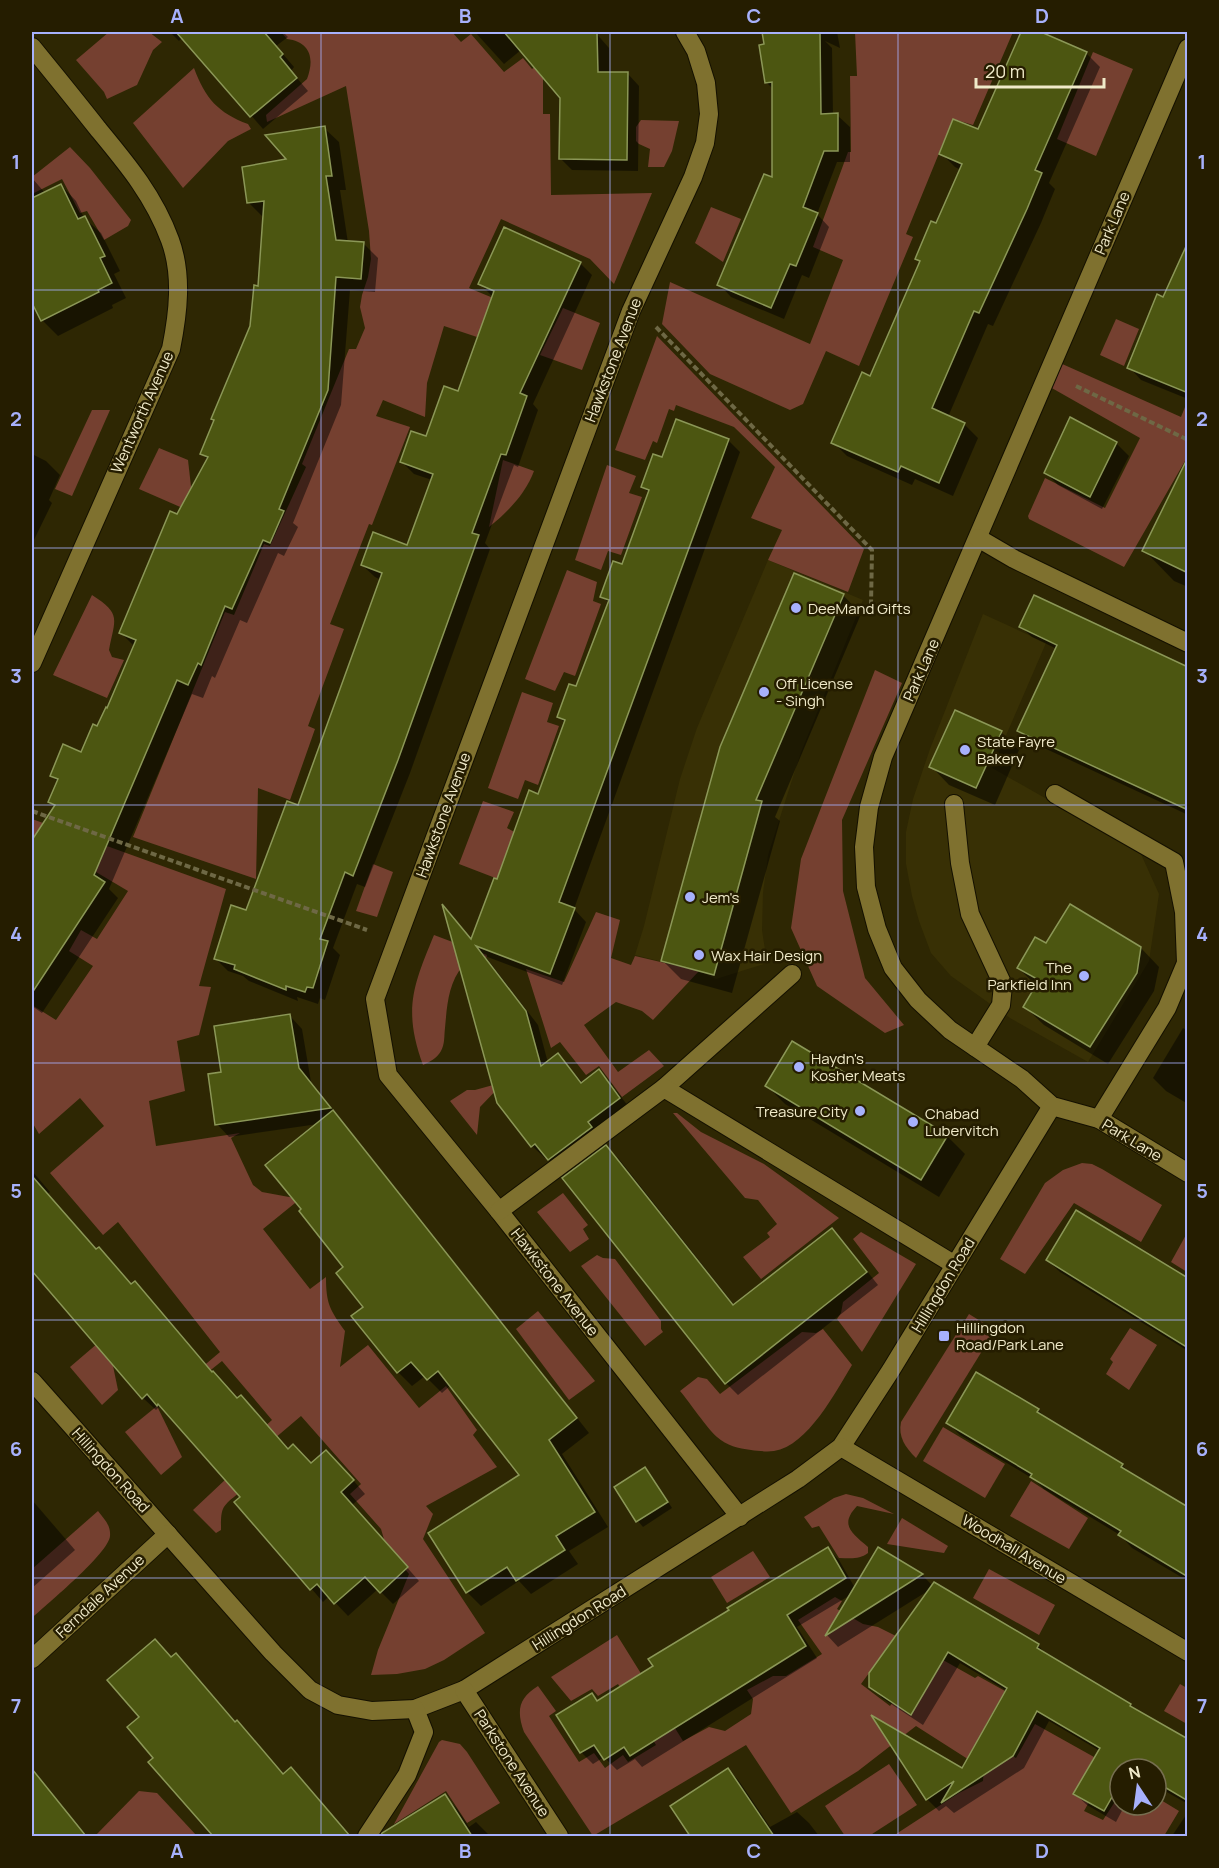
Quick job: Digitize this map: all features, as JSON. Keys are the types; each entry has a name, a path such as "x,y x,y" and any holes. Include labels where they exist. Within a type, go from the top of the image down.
{"street":[{"name":"Hawkstone Avenue","path":"685,32 696,51 706,83 709,114 705,144 693,177 631,311 375,999 388,1075 499,1211 740,1517"},
{"name":"Wentworth Avenue","path":"32,46 141,181 171,241 178,294 177,322 171,349 32,663"},
{"name":"Park Lane","path":"1188,48 883,757 869,807 864,847 866,887 877,929 893,968 918,1000 950,1030 1022,1079 1052,1106 1099,1119 1188,1173"},
{"path":"978,538 1014,559 1188,643"},
{"path":"1055,794 1174,862 1184,912 1187,963 1167,1008 1099,1119"},
{"path":"954,804 960,863 970,914 1003,985 1001,1005 975,1047"},
{"path":"499,1211 664,1088 792,974"},
{"path":"664,1088 955,1265"},
{"name":"Hillingdon Road","path":"32,1381 273,1653 310,1690 338,1705 372,1711 416,1709 464,1690 740,1517 798,1479 841,1447 891,1370 1052,1106"},
{"name":"Woodhall Avenue","path":"841,1447 1188,1652"},
{"name":"Ferndale Avenue","path":"32,1659 168,1534"},
{"name":"Parkstone Avenue","path":"464,1690 559,1836"},
{"path":"367,1836 407,1775 424,1731 416,1709"}],"path":[{"path":"631,311 659,329 872,550 871,605"},
{"path":"1048,373 1188,440"},
{"path":"32,811 396,941"}],"shaded area":[{"path":"109,32 149,32 162,42 153,50 137,85 107,99 104,92 76,60"},
{"path":"281,32 452,32 461,42 471,34 504,72 523,58 532,69 543,61 543,114 550,114 551,195 652,193 614,284 590,259 501,219 469,288 498,300 477,337 444,326 427,383 425,417 383,400 376,416 410,427 330,624 344,629 308,726 315,729 290,800 258,788 256,879 133,837 225,612 234,615 264,544 270,546 306,467 302,464 349,349 356,349 365,328 360,307 371,259 369,231 346,86 267,122 266,115 307,79 309,71 310,58 306,47 287,39"},
{"path":"855,32 1013,32 973,125 953,119 906,234 913,237 859,366 826,351 803,404 790,410 710,374 662,324 670,282 810,344 843,260 813,247 848,152 851,152 850,76 857,76"},
{"path":"1093,52 1133,69 1096,156 1057,139"},
{"path":"194,68 203,88 214,103 228,115 248,124 251,129 228,141 183,188 133,123"},
{"path":"641,120 679,121 672,151 664,167 648,167 650,149 636,141 636,127"},
{"path":"70,147 90,168 131,220 128,226 104,240 87,211 80,213 62,179 32,194 32,177"},
{"path":"711,207 741,219 723,262 695,243"},
{"path":"563,308 600,323 582,370 540,355"},
{"path":"1116,319 1139,329 1124,366 1100,355"},
{"path":"657,336 864,549 848,592 768,560 782,530 751,518 775,467 734,427 676,405 674,411 669,409 657,443 653,441 645,460 615,450"},
{"path":"1060,363 1181,417 1187,402 1187,462 1185,461 1124,567 1029,519 1028,516 1045,478 1105,508 1140,438 1050,387"},
{"path":"92,410 110,410 72,496 55,489"},
{"path":"159,448 188,460 194,513 139,489"},
{"path":"503,460 534,471 516,502 489,527"},
{"path":"607,465 636,476 629,493 642,497 621,555 608,551 601,570 575,560"},
{"path":"768,560 863,600 801,752 768,855 763,893 762,930 767,963 716,979 699,971 635,955 680,779 697,728"},
{"path":"567,570 597,582 593,601 601,604 575,676 564,672 555,691 525,679"},
{"path":"92,595 112,613 114,624 109,650 112,657 124,660 107,698 53,675"},
{"path":"983,614 1046,643 992,768 1140,852 1159,894 1149,961 1088,1062 1010,1018 951,976 931,953 912,896 906,864 906,832 913,799"},
{"path":"875,670 902,683 842,820 843,891 865,978 904,1025 885,1033 817,986 791,928 801,859"},
{"path":"522,692 553,703 547,722 559,726 538,785 525,780 518,799 488,788"},
{"path":"483,801 514,812 507,828 516,833 498,879 459,864"},
{"path":"32,819 226,889 199,986 211,987 199,1035 177,1041 185,1091 149,1101 156,1146 240,1133 231,1138 253,1185 262,1192 300,1199 263,1229 310,1289 326,1277 330,1306 345,1331 340,1367 368,1345 419,1408 446,1386 477,1430 473,1435 497,1467 426,1506 433,1514 423,1539 485,1633 444,1660 425,1669 397,1674 371,1675 378,1650 409,1574 386,1546 381,1529 350,1494 361,1484 301,1416 261,1450 251,1439 272,1420 222,1361 167,1405 161,1402 220,1352 118,1222 103,1235 50,1173 104,1126 80,1098 39,1134 32,1122 32,1005 56,1020 93,966 69,951 81,930 97,939 128,891 32,834"},
{"path":"373,864 393,872 377,917 356,911"},
{"path":"596,912 620,920 611,958 631,965 635,956 699,971 653,1020 642,1011 616,1002 584,1025 618,1072 649,1050 664,1066 622,1097 599,1066 586,1075 560,1042 551,1048 526,969 564,982"},
{"path":"434,935 487,955 483,969 463,966 458,973 449,996 444,1043 435,1058 423,1065 413,1029 413,998"},
{"path":"504,1082 480,1107 477,1135 450,1101 467,1090"},
{"path":"673,1113 677,1113 701,1132 764,1164 839,1218 761,1279 743,1257 770,1237 767,1233 777,1224 758,1200 745,1198"},
{"path":"1082,1163 1092,1164 1102,1169 1162,1205 1141,1242 1074,1203 1025,1274 1000,1259 1045,1183 1063,1170"},
{"path":"563,1193 588,1225 583,1229 589,1239 570,1252 537,1212"},
{"path":"861,1232 916,1264 862,1352 837,1319 843,1302 879,1273 853,1239"},
{"path":"1187,1233 1188,1272 1171,1262"},
{"path":"597,1255 615,1259 661,1321 663,1332 645,1346 581,1266"},
{"path":"538,1311 595,1381 569,1400 516,1329"},
{"path":"969,1314 995,1330 916,1458 903,1442 901,1422"},
{"path":"1130,1328 1157,1345 1129,1390 1106,1374 1113,1362 1110,1359"},
{"path":"823,1329 852,1365 820,1416 798,1439 786,1447 774,1451 762,1451 725,1443 708,1427 680,1391 698,1377 707,1379 720,1394 802,1332 816,1333"},
{"path":"98,1343 112,1361 118,1390 102,1405 70,1367"},
{"path":"157,1406 182,1457 161,1475 125,1432"},
{"path":"943,1427 1005,1464 985,1498 923,1461"},
{"path":"226,1479 239,1493 223,1508 221,1530 216,1533 193,1510"},
{"path":"1031,1481 1088,1518 1069,1549 1010,1516"},
{"path":"846,1494 863,1498 894,1514 857,1506 848,1524 853,1533 868,1547 868,1553 858,1558 839,1558 819,1526 812,1528 804,1517 834,1498"},
{"path":"98,1511 107,1522 109,1529 110,1536 107,1544 89,1566 32,1618 32,1569"},
{"path":"902,1518 948,1546 944,1553 887,1544"},
{"path":"753,1551 770,1577 727,1603 711,1577"},
{"path":"989,1569 1055,1605 1039,1635 973,1598"},
{"path":"835,1597 842,1601 837,1609 863,1624 878,1627 896,1636 861,1684 890,1706 908,1680 943,1660 1005,1691 985,1726 1002,1735 996,1747 1016,1758 1035,1724 1094,1757 1074,1794 1089,1802 1084,1811 1103,1820 1108,1812 1108,1817 1168,1817 1168,1804 1179,1811 1164,1836 1060,1836 1052,1834 1044,1836 893,1836 959,1793 983,1781 984,1767 916,1726 858,1771 791,1813 746,1745 593,1836 524,1732 520,1711 527,1695 538,1686 556,1711 549,1716 579,1762 594,1753 605,1768 623,1755 628,1762 656,1745 618,1684 598,1696 592,1689 571,1701 551,1677 617,1635 683,1741 709,1727 725,1731 751,1714 753,1699 747,1690 773,1676 786,1676 822,1654 798,1620"},
{"path":"1180,1684 1187,1688 1187,1724 1164,1711"},
{"path":"442,1740 460,1744 500,1803 467,1823 446,1791 394,1824 439,1742"},
{"path":"889,1764 917,1805 869,1836 845,1836 825,1806"},
{"path":"139,1791 157,1793 197,1836 95,1836"}],"building":[{"path":"176,32 264,32 283,54 280,57 297,78 250,117"},
{"path":"504,32 597,32 598,72 628,72 627,160 559,159 560,98"},
{"path":"762,32 820,32 821,114 838,113 838,151 824,151 803,207 818,213 796,266 790,264 771,308 717,285 764,174 772,177 772,82 765,83 759,45 764,44"},
{"path":"1021,32 1041,32 1087,52 1035,170 1042,173 1027,209 979,313 974,311 932,408 965,423 939,483 901,466 898,472 831,443 862,372 870,376 920,261 915,259 931,221 936,223 962,164 939,154 953,119 978,129"},
{"path":"325,126 332,176 326,176 336,240 364,242 361,279 336,277 328,390 279,509 284,511 270,543 263,540 232,609 225,606 201,665 198,663 188,685 177,680 94,875 105,882 32,993 32,840 55,805 48,802 58,779 50,776 63,744 81,752 93,724 97,726 107,708 136,640 119,633 170,511 177,514 208,457 200,454 214,420 211,419 250,326 254,285 258,286 264,201 247,203 242,167 286,159 265,135"},
{"path":"61,184 78,219 85,216 105,256 100,258 112,283 98,290 99,292 41,321 32,303 32,198"},
{"path":"504,227 581,262 520,393 527,396 506,455 501,454 472,533 479,535 398,760 353,876 345,872 320,939 328,941 313,988 307,987 305,992 286,986 286,990 234,969 235,965 214,959 231,905 246,910 287,801 298,805 382,573 361,565 373,532 407,545 433,474 400,462 411,431 426,436 444,386 458,391 494,291 478,284"},
{"path":"1188,242 1188,393 1127,368 1157,294 1163,297"},
{"path":"1070,417 1117,442 1090,497 1044,473"},
{"path":"676,419 729,439 559,902 575,908 550,974 476,946 526,1011 541,1066 558,1053 581,1083 599,1069 620,1098 588,1122 592,1127 548,1160 535,1144 531,1147 497,1103 442,904 471,939 494,878 497,879 529,790 538,794 565,720 557,717 569,684 576,686 609,600 600,597 613,561 622,564 649,490 641,487 653,454 662,457"},
{"path":"1188,457 1188,573 1142,551"},
{"path":"794,573 844,594 756,800 762,801 714,975 661,961 720,747"},
{"path":"1034,595 1188,667 1188,810 1017,731 1057,645 1019,627"},
{"path":"955,710 1002,731 976,788 929,767"},
{"name":"The Parkfield Inn","path":"1070,904 1141,947 1137,973 1090,1047 1023,1007 1039,980 1017,968 1035,937 1046,943"},
{"path":"290,1014 299,1068 331,1108 215,1125 208,1074 221,1072 214,1026"},
{"path":"792,1041 948,1135 921,1180 765,1086"},
{"path":"333,1110 577,1418 549,1440 595,1512 556,1536 565,1550 516,1581 507,1567 466,1593 428,1533 519,1475 438,1371 427,1380 411,1362 397,1373 351,1316 363,1307 336,1273 343,1267 299,1211 301,1209 265,1165"},
{"path":"606,1145 733,1305 832,1228 867,1272 725,1384 562,1178"},
{"path":"32,1176 96,1249 99,1247 131,1284 135,1281 212,1372 237,1398 241,1395 288,1449 293,1444 311,1463 326,1450 354,1480 341,1492 408,1567 380,1593 365,1577 334,1604 317,1584 310,1590 234,1502 240,1497 158,1404 157,1406 147,1394 142,1399 32,1271"},
{"path":"1076,1210 1188,1278 1188,1348 1046,1260"},
{"path":"976,1372 1039,1409 1037,1412 1123,1464 1121,1467 1188,1507 1188,1577 1118,1535 1121,1531 1030,1477 1032,1474 946,1423"},
{"path":"645,1467 668,1502 636,1522 614,1487"},
{"path":"828,1547 846,1578 787,1615 806,1646 630,1756 624,1747 604,1760 594,1745 580,1753 556,1715 592,1693 597,1701 653,1666 648,1659"},
{"path":"878,1547 923,1574 825,1636"},
{"path":"934,1582 1039,1644 1037,1648 1188,1739 1188,1801 1168,1789 1168,1757 1108,1757 1108,1804 1104,1811 1073,1794 1100,1748 1037,1711 1013,1756 941,1803 954,1781 926,1800 871,1715 962,1768 1007,1688 948,1652 911,1715 869,1687 869,1673"},
{"path":"155,1639 171,1657 176,1653 283,1774 291,1767 350,1836 213,1836 148,1762 153,1758 127,1727 139,1717 107,1680"},
{"path":"728,1768 774,1836 690,1836 670,1806"},
{"path":"32,1769 86,1836 32,1836"},
{"path":"445,1794 472,1836 380,1836 382,1833"}],"place":[{"name":"DeeMand Gifts","path":"796,608"},
{"name":"Off License - Singh","path":"764,692"},
{"name":"State Fayre Bakery","path":"965,750"},
{"name":"Jem's","path":"690,897"},
{"name":"Wax Hair Design","path":"699,955"},
{"name":"The Parkfield Inn","path":"1084,976"},
{"name":"Haydn's Kosher Meats","path":"799,1067"},
{"name":"Treasure City","path":"860,1111"},
{"name":"Chabad Lubervitch","path":"913,1122"},
{"name":"Hillingdon Road/Park Lane","path":"944,1336"}]}
